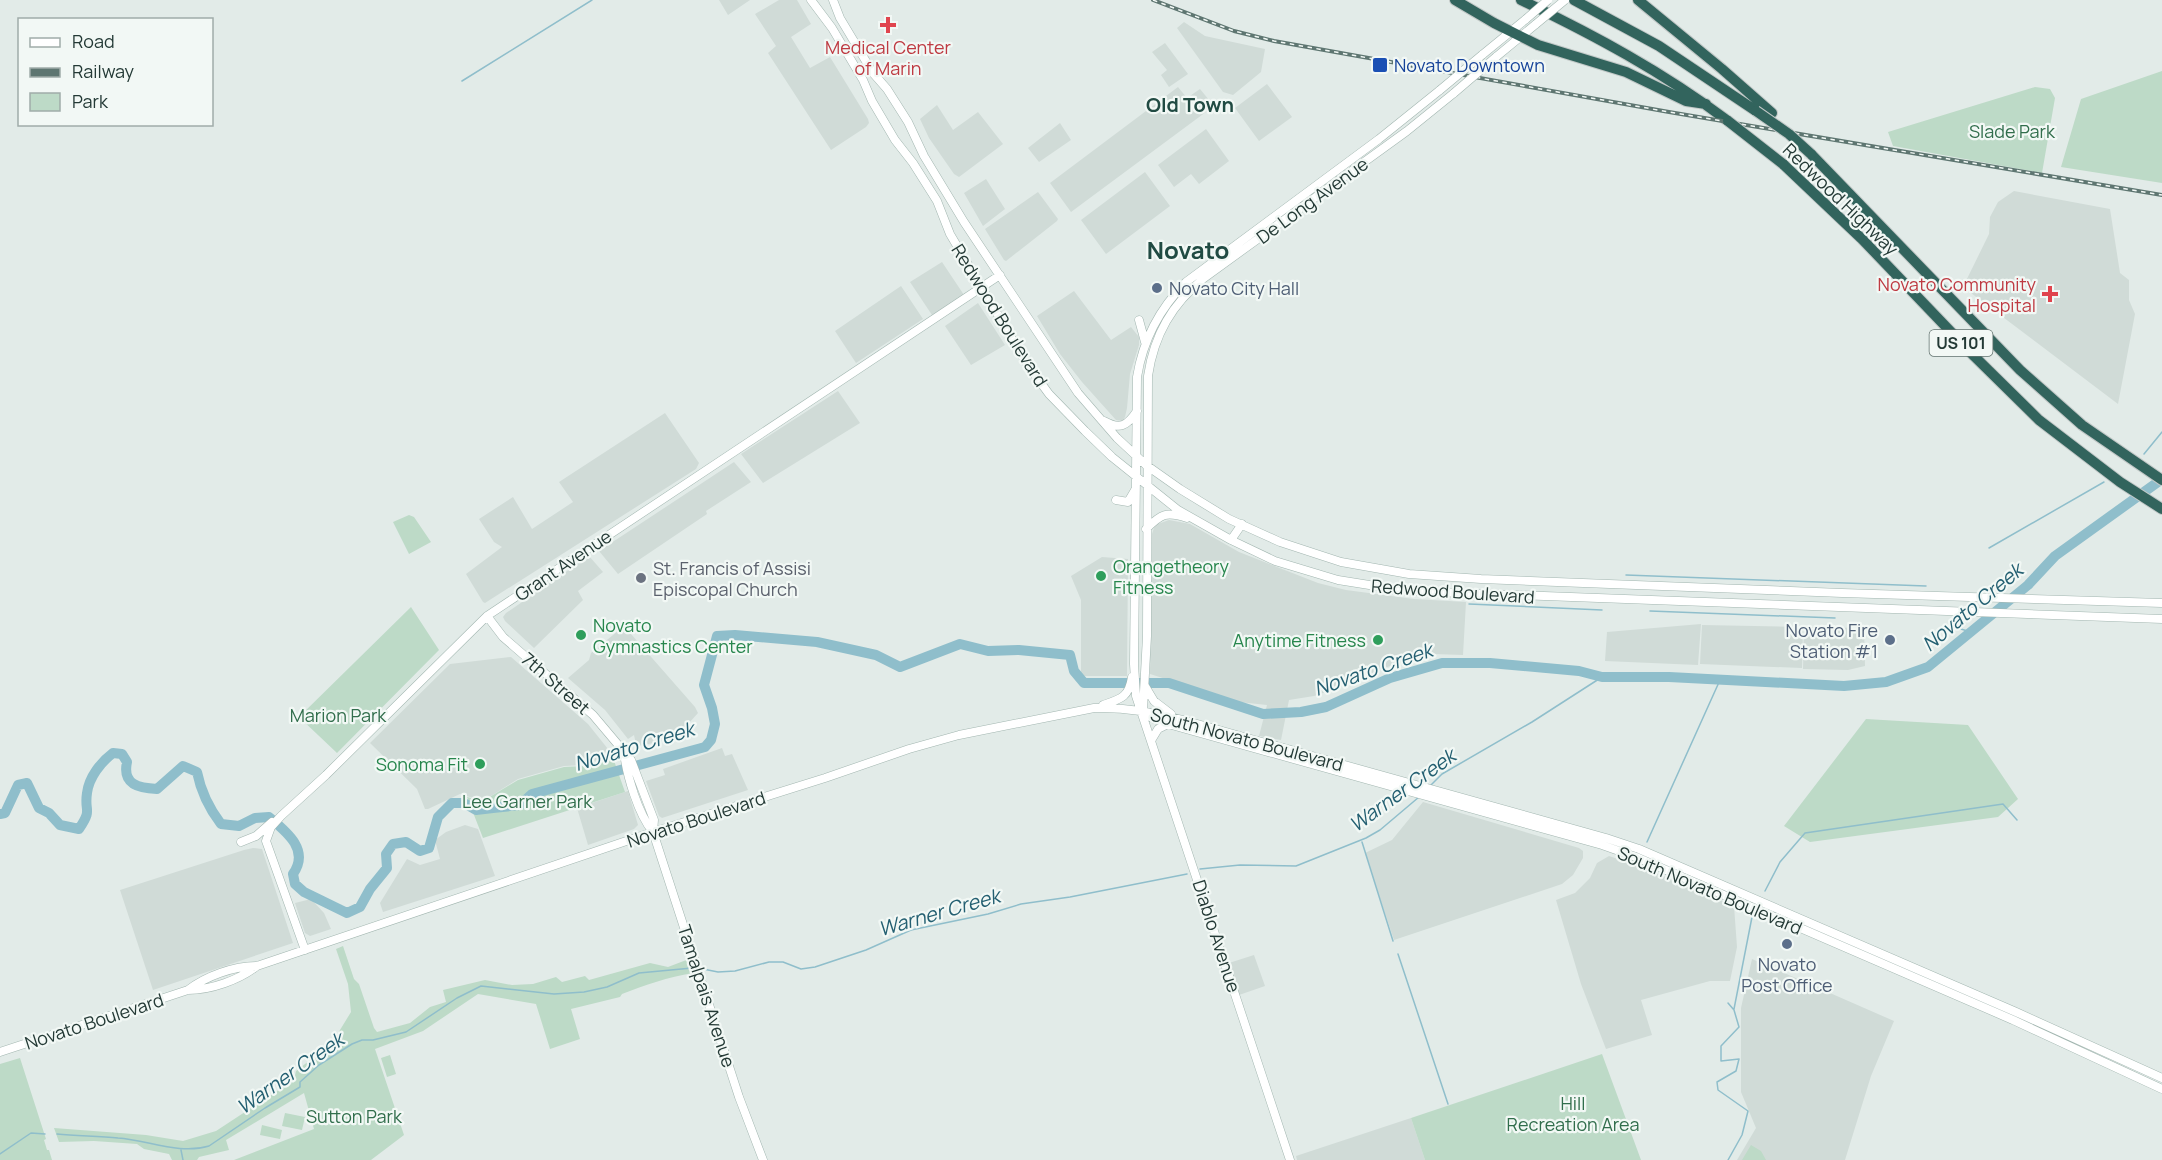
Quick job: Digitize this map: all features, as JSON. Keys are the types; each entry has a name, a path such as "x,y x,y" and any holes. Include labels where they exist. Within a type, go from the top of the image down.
{"highway":[{"path":"1455,0 1538,45 1626,72 1686,101 1706,104"},
{"name":"Redwood Highway","path":"1521,0 1634,57 1706,104 1783,164 1862,239 2018,400 2067,442 2162,509"},
{"name":"Redwood Highway","path":"1574,0 1659,46 1789,134 2020,370 2082,425 2162,480"},
{"path":"1638,0 1772,113 1811,154"}],"main road":[{"name":"Redwood Boulevard","path":"811,0 832,28 895,140 914,163 937,201 950,234 1045,389 1084,431 1146,485 1197,522 1275,561 1338,580 1407,591 2162,620"},
{"name":"Redwood Boulevard","path":"833,0 840,18 873,73 887,89 908,122 924,156 964,222 1070,382 1100,419 1146,465 1180,489 1214,511 1281,542 1341,562 1409,574 1481,579 2162,603"},
{"name":"De Long Avenue","path":"1146,485 1148,376 1152,352 1175,307 1198,283 1383,148 1454,93 1496,57 1526,19 1548,0"},
{"name":"De Long Avenue","path":"1136,477 1137,377 1145,343 1153,325 1171,298 1198,271 1401,122 1482,56 1515,34 1536,24 1565,0"},
{"path":"1383,148 1389,138 1402,128 1401,122"},
{"name":"Grant Avenue","path":"241,842 256,836 281,816 487,616 1000,275"},
{"path":"1139,320 1144,332 1145,343"},
{"path":"1153,325 1162,329"},
{"path":"1100,419 1111,425 1123,426 1137,411"},
{"name":"Diablo Avenue","path":"1136,477 1134,673 1140,688 1143,712 1290,1160"},
{"name":"Diablo Avenue","path":"1140,688 1145,672 1147,636 1146,485"},
{"path":"1116,500 1128,502 1136,489"},
{"path":"1146,529 1158,517 1165,514 1197,522"},
{"path":"1231,540 1242,524"},
{"path":"1135,554 1147,554"},
{"path":"2113,618 2114,602"},
{"name":"7th Street","path":"487,616 503,636 603,724 624,753 635,780 643,816 653,832"},
{"path":"1135,619 1140,632 1147,636"},
{"path":"1094,708 1116,701 1140,688 1162,708 1183,720"},
{"name":"Novato Boulevard","path":"0,1052 188,990 199,982 244,966 257,966 653,832 825,778 909,748 959,735 1094,708 1121,708 1143,712"},
{"name":"South Novato Boulevard","path":"1143,712 1183,720 1639,849 2016,1012 2162,1078"},
{"name":"South Novato Boulevard","path":"1143,712 1168,724 1636,857 2013,1020 2162,1089"},
{"path":"1152,739 1158,729 1168,724"},
{"path":"272,824 266,841 305,950"},
{"name":"Tamalpais Avenue","path":"653,832 739,1097 763,1160"}],"shaded area":[{"path":"719,0 750,0 728,15"},
{"path":"779,0 797,0 811,24 791,37 810,68 830,57 868,119 869,123 866,127 831,150 768,53 776,46 755,14"},
{"path":"1184,22 1205,36 1265,49 1261,72 1233,95 1223,92 1177,28"},
{"path":"1165,43 1188,74 1169,87 1161,75 1167,70 1152,52"},
{"path":"1267,84 1292,117 1259,141 1235,108"},
{"path":"1178,87 1187,98 1200,89 1214,106 1071,212 1050,183"},
{"path":"937,105 953,130 978,112 1003,144 959,177 954,174 929,138 920,119"},
{"path":"1060,123 1071,140 1039,162 1028,148"},
{"path":"1206,129 1229,161 1199,184 1191,174 1174,187 1158,165"},
{"path":"1145,172 1170,206 1106,254 1081,220"},
{"path":"986,179 1005,209 983,226 964,193"},
{"name":"Novato Community Hospital","path":"2014,191 2110,209 2120,273 2129,280 2129,300 2135,314 2118,404 1963,287 1989,234 1990,217 1998,202"},
{"path":"1038,192 1058,219 1006,261 985,229"},
{"path":"942,262 964,295 932,315 910,282"},
{"path":"901,286 923,319 856,363 835,331"},
{"path":"1074,291 1111,340 1131,327 1139,337 1139,345 1130,374 1127,408 1122,421 1116,420 1082,382 1060,354 1037,316"},
{"path":"978,303 1005,345 971,365 945,326"},
{"path":"838,391 860,423 763,483 741,454"},
{"path":"665,413 699,463 696,469 485,603 483,602 466,574 502,547 494,542 479,519 513,497 532,529 573,502 559,482"},
{"path":"734,462 751,482 618,574 599,551"},
{"path":"1169,520 1190,524 1239,552 1318,583 1346,590 1414,599 1466,602 1463,655 1433,654 1412,659 1314,696 1289,700 1281,740 1259,736 1267,705 1239,702 1150,674 1151,537 1155,525"},
{"path":"589,556 603,572 578,591 583,600 534,648 503,617"},
{"path":"1102,557 1128,559 1127,676 1081,676 1081,600 1071,576"},
{"path":"1701,624 1698,665 1605,661 1607,632"},
{"path":"1702,625 1803,627 1802,668 1700,664"},
{"path":"624,626 698,713 680,733 668,740 639,746 636,744 634,735 628,739 605,710 568,678 589,660 591,653"},
{"path":"1804,627 1864,628 1865,666 1848,670 1803,669"},
{"path":"511,657 588,724 612,754 585,765 564,766 518,779 483,801 460,794 425,809 417,789 370,743 450,664"},
{"path":"722,748 725,756 732,754 748,790 662,818 659,816 646,781 665,775 663,769"},
{"path":"628,791 638,825 634,829 588,845 577,808"},
{"path":"1423,802 1579,848 1583,851 1583,858 1573,875 1562,884 1394,940 1365,853 1392,840"},
{"path":"465,825 478,829 495,876 383,912 380,903 407,859 420,865 440,859 435,840 446,832"},
{"path":"253,848 262,849 293,943 153,990 120,890"},
{"path":"1609,856 1647,869 1734,906 1737,947 1730,981 1710,981 1641,1000 1652,1035 1606,1049 1581,984 1556,900 1575,893 1590,878 1597,863"},
{"path":"311,899 324,913 331,929 310,936 305,933 295,903"},
{"path":"1254,955 1265,986 1239,995 1229,963"},
{"path":"1752,959 1894,1021 1871,1076 1845,1160 1737,1160 1756,1128 1741,1092 1741,1008"},
{"path":"1411,1118 1425,1160 1297,1160 1296,1156"}],"green space":[{"path":"2162,71 2162,183 2061,167 2081,99"},
{"name":"Slade Park","path":"2035,87 2050,89 2055,98 2042,173 1893,146 1888,132"},
{"path":"409,515 414,517 431,542 409,554 393,522"},
{"name":"Marion Park","path":"411,607 439,650 337,753 299,717"},
{"path":"1866,719 1968,725 2018,799 1998,817 1810,842 1784,826"},
{"name":"Lee Garner Park","path":"612,755 625,792 483,838 467,797 483,801 518,780 564,767 585,766"},
{"name":"Sutton Park","path":"343,946 354,979 359,984 377,1032 410,1023 430,1007 446,1002 443,990 485,980 512,985 533,984 556,977 562,982 585,976 589,980 650,963 668,967 689,959 693,973 648,984 622,994 620,997 571,1009 580,1039 550,1049 536,1004 478,994 423,1031 375,1049 404,1135 371,1160 234,1160 314,1129 304,1093 226,1140 229,1150 199,1157 197,1160 172,1160 169,1154 144,1149 137,1144 94,1141 59,1142 54,1128 146,1135 183,1141 216,1131 294,1080 296,1071 332,1043 351,1012 348,984 336,949"},
{"name":"Hill Recreation Area","path":"1602,1054 1641,1160 1425,1160 1411,1118"},
{"path":"390,1055 396,1074 387,1077 381,1058"},
{"path":"20,1058 52,1160 0,1160 0,1064"},
{"path":"285,1113 305,1117 302,1130 282,1126"},
{"path":"262,1125 282,1130 280,1139 260,1135"},
{"path":"1751,1145 1761,1151 1766,1160 1742,1160"}],"waterway":[{"path":"462,81 592,0"},
{"path":"2144,454 2162,432"},
{"name":"Novato Creek","path":"0,814 5,813 18,785 27,783 39,808 49,813 60,825 79,829 87,814 86,799 90,781 100,765 113,753 122,754 127,762 127,776 133,784 144,788 157,789 183,766 197,772 206,799 221,824 239,826 255,818 269,817 283,829 298,849 298,865 293,874 295,884 304,892 347,913 360,907 370,889 387,868 386,854 393,844 406,842 420,851 429,848 438,817 452,803 464,803 476,810 520,805 532,794 705,747 711,740 715,724 704,685 717,636 735,635 817,642 876,655 900,667 960,644 988,651 1019,650 1070,655 1074,671 1084,683 1169,683 1263,714 1301,712 1326,707 1390,678 1442,663 1490,663 1579,671 1602,677 1669,677 1844,686 1886,682 1928,667 2028,585 2055,556 2162,479"},
{"path":"1989,548 2104,482"},
{"path":"1626,575 1926,586"},
{"path":"1469,604 1602,610"},
{"path":"1650,611 1835,618"},
{"path":"1954,627 1971,632"},
{"name":"Warner Creek","path":"1431,785 1442,774 1532,722 1602,677"},
{"path":"1647,842 1720,680"},
{"name":"Warner Creek","path":"1200,869 1240,865 1296,866 1366,838 1380,830 1419,797"},
{"path":"1765,891 1780,862 1805,833 2003,804 2017,820"},
{"path":"1362,842 1393,941"},
{"name":"Warner Creek","path":"703,969 718,972 735,971 769,962 783,962 801,969 815,967 866,950 911,930 988,914 1021,904 1070,897 1187,874"},
{"path":"1734,1009 1752,917"},
{"path":"1398,954 1448,1104"},
{"name":"Warner Creek","path":"57,1134 129,1139 186,1149 209,1146 300,1087 300,1082 319,1065 352,1044 406,1032 457,998 481,986 554,994 584,992 607,987 639,973 692,968"},
{"path":"1728,1003 1734,1010 1739,1027 1721,1046 1721,1061 1739,1059 1736,1071 1717,1082 1718,1090 1748,1111 1742,1135 1728,1160"},
{"path":"0,1154 31,1133 45,1134"},
{"path":"181,1150 183,1160"}],"railway":[{"path":"1153,0 1234,31 1274,41 1669,112 2162,195"}],"place":[{"name":"Medical Center of Marin","path":"888,25"},
{"name":"Novato Downtown","path":"1380,65"},
{"name":"Novato City Hall","path":"1157,288"},
{"name":"Novato Community Hospital","path":"2050,294"},
{"name":"Orangetheory Fitness","path":"1101,576"},
{"name":"St. Francis of Assisi Episcopal Church","path":"641,578"},
{"name":"Novato Gymnastics Center","path":"581,635"},
{"name":"Anytime Fitness","path":"1378,640"},
{"name":"Novato Fire Station #1","path":"1890,640"},
{"name":"Sonoma Fit","path":"480,764"},
{"name":"Novato Post Office","path":"1787,944"}],"district":[{"name":"Old Town","path":"1190,104"},
{"name":"Novato","path":"1188,249"}]}
